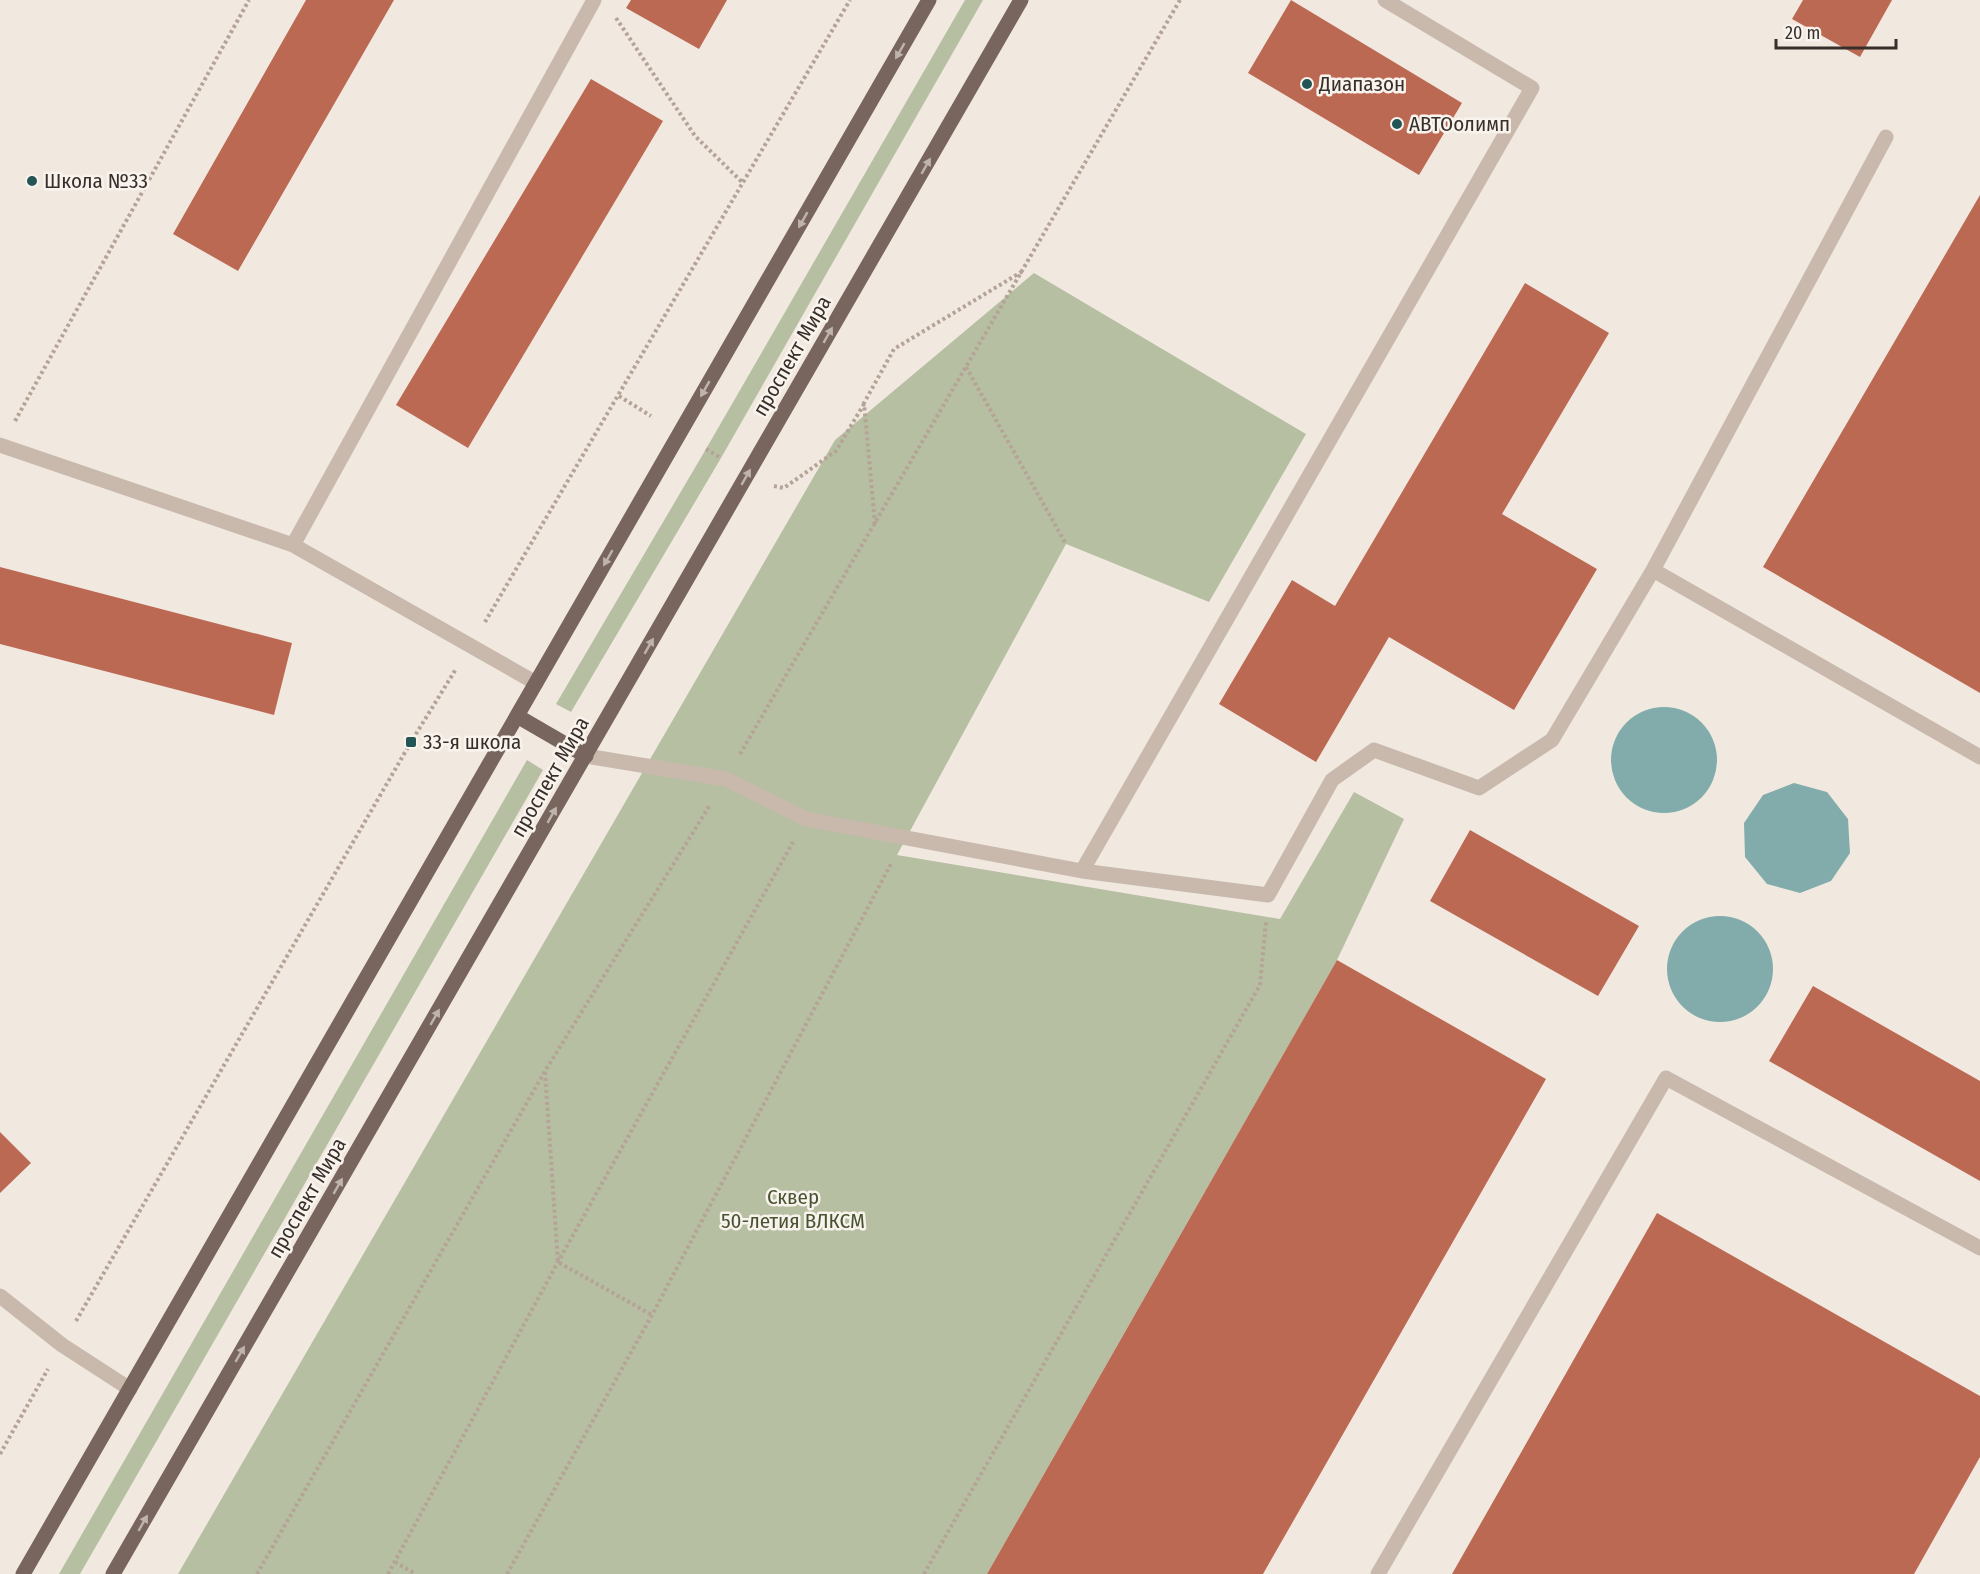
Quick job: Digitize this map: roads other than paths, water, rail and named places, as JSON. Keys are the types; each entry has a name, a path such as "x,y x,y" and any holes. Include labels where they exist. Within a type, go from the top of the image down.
{"main road":[{"path":"23,1574 929,0"},
{"name":"проспект Мира","path":"113,1574 1021,0"},
{"path":"517,716 586,756"}],"lane":[{"path":"293,545 594,0"},
{"path":"1082,871 1532,88 1385,0"},
{"path":"586,756 726,780 806,819 1082,871 1268,895 1332,780 1374,750 1479,788 1552,740 1653,570 1886,137"},
{"path":"1,446 293,545 536,683"},
{"path":"1653,570 1980,757"},
{"path":"1378,1574 1666,1078 1980,1248"},
{"path":"0,1296 62,1345 130,1389"}],"water":[{"path":"1664,707 1684,711 1702,722 1713,740 1717,760 1713,780 1702,798 1684,809 1664,813 1644,809 1626,798 1615,780 1611,760 1615,740 1626,722 1644,711"},
{"path":"1794,783 1827,792 1848,819 1850,853 1831,881 1800,893 1767,884 1745,857 1744,823 1763,795"},
{"path":"1720,916 1740,920 1758,931 1769,949 1773,969 1769,989 1758,1007 1740,1018 1720,1022 1700,1018 1682,1007 1671,989 1667,969 1671,949 1682,931 1700,920"}],"place":[{"name":"Диапазон","path":"1307,84"},
{"name":"АВТОолимп","path":"1397,124"},
{"name":"Школа №33","path":"32,181"},
{"name":"33-я школа","path":"411,742"}],"park label":[{"name":"Сквер 50-летия ВЛКСМ","path":"793,1209"}]}
